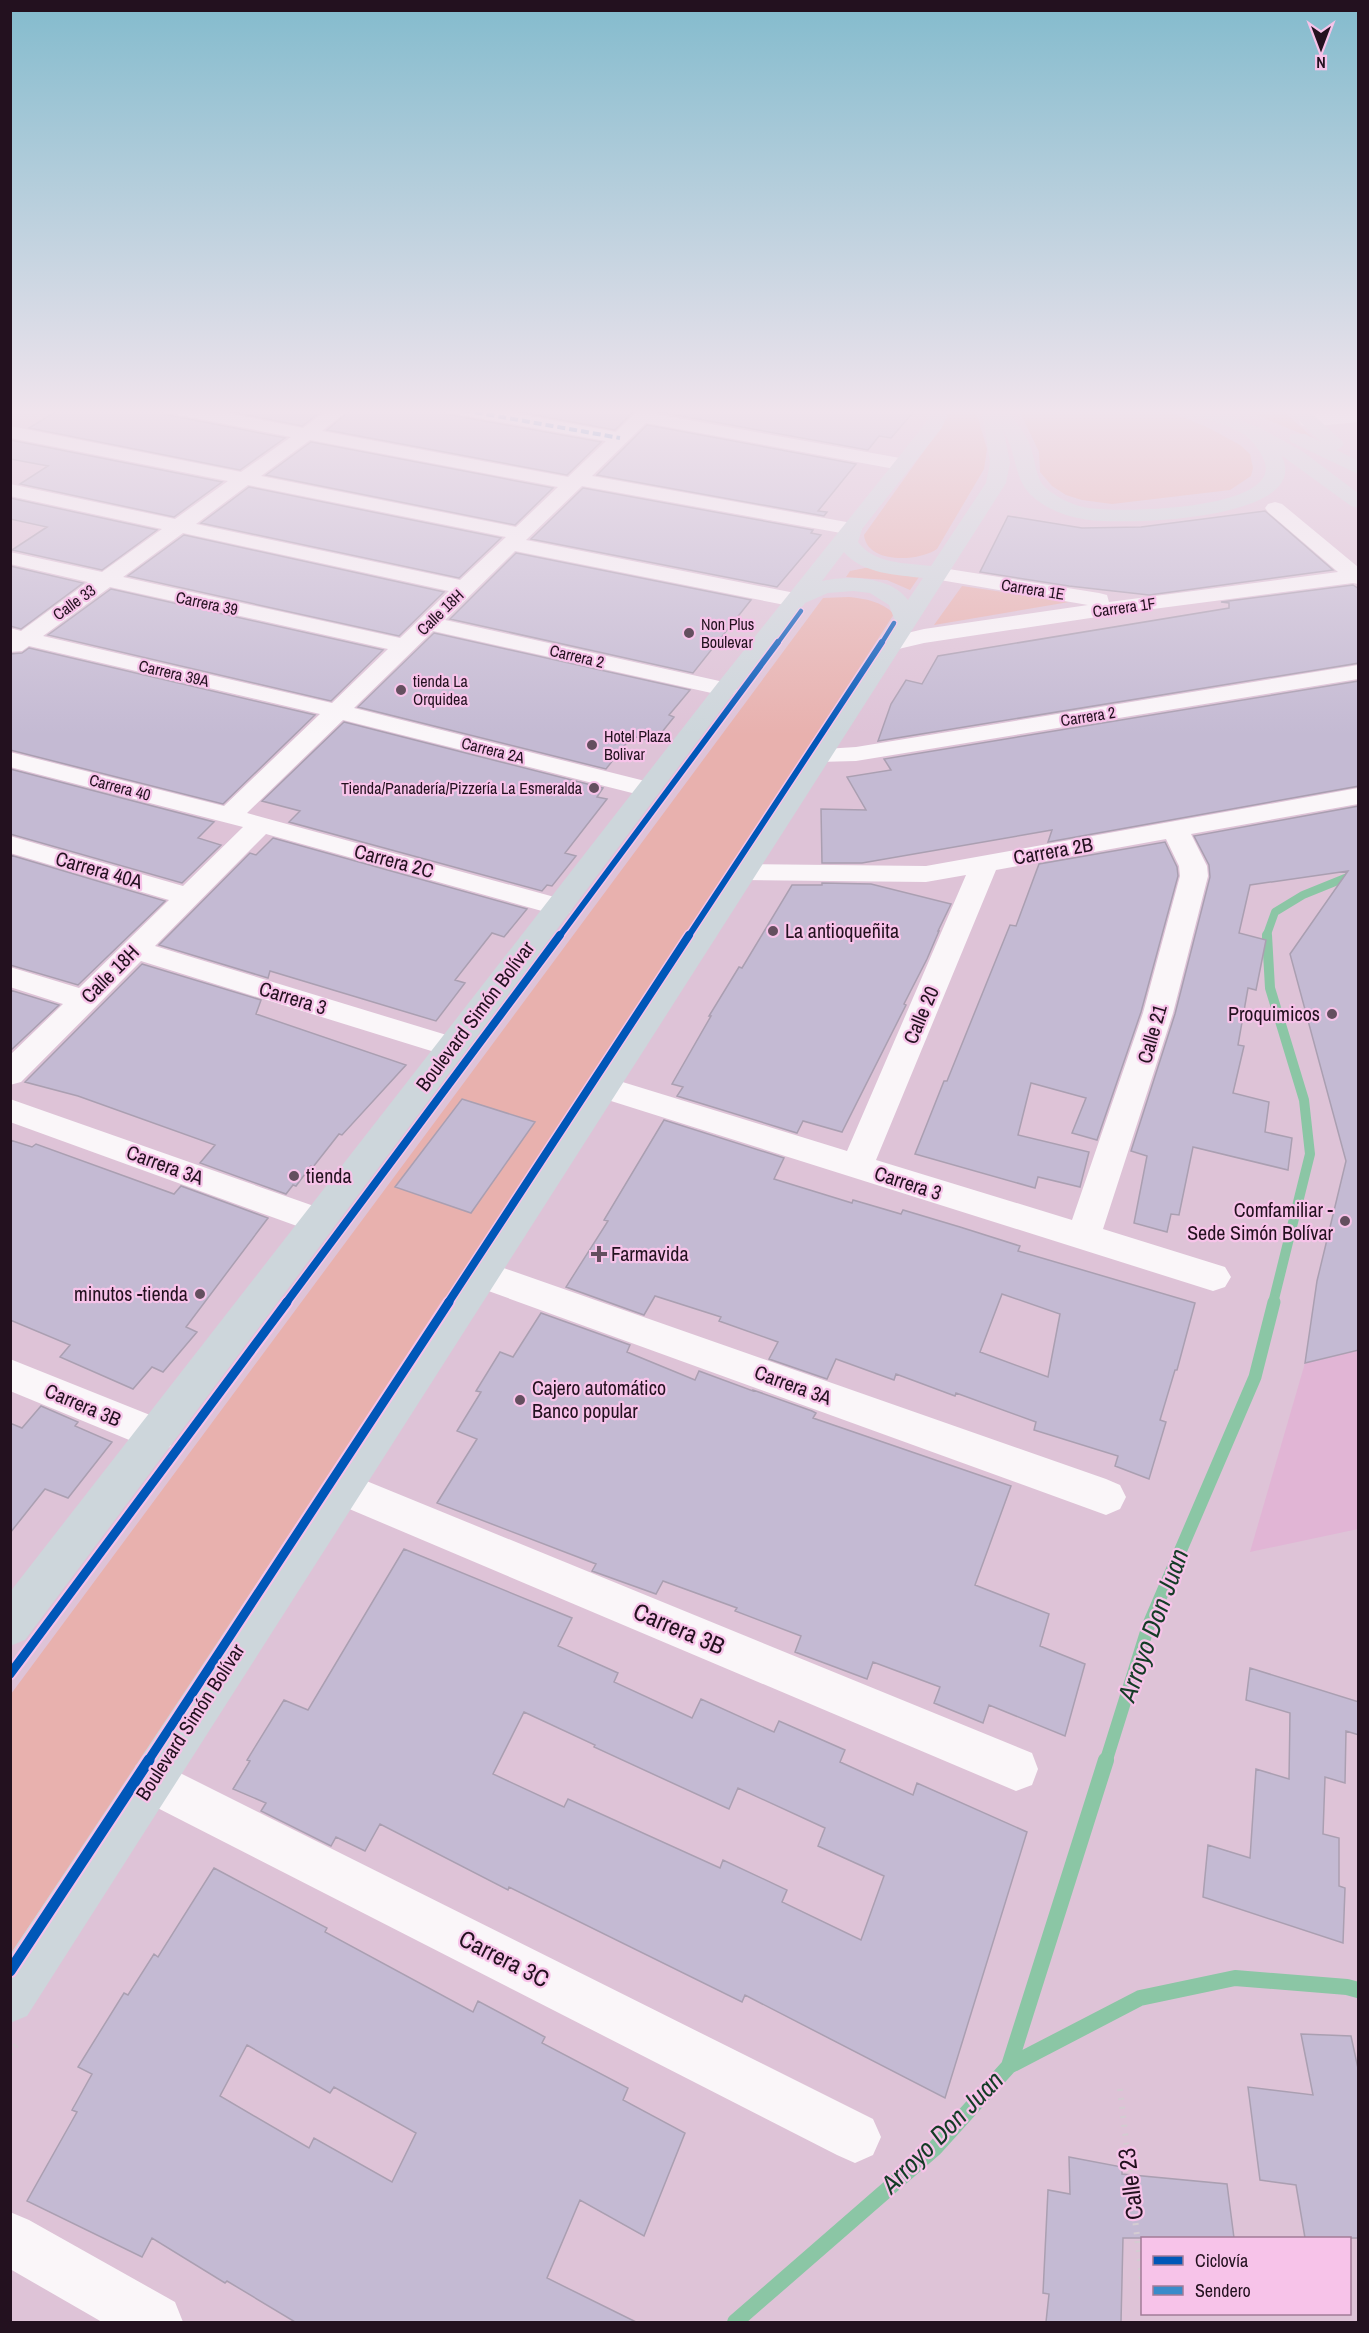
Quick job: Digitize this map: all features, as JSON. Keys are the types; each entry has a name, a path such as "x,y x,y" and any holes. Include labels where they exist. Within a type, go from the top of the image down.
{"highway":[{"name":"Boulevard Simón Bolívar","path":"10,1626 648,789 861,517"},
{"name":"Boulevard Simón Bolívar","path":"10,1999 975,517"},
{"path":"852,529 847,542 853,552 862,558 936,573"},
{"path":"796,599 829,586 867,586 897,599 905,612 898,633"}],"street":[{"path":"133,517 465,588"},
{"name":"Calle 33","path":"15,641 193,517"},
{"path":"415,517 796,599"},
{"name":"Calle 18H","path":"229,816 539,517"},
{"path":"781,517 852,529"},
{"path":"1286,517 1358,577"},
{"name":"Carrera 39","path":"10,558 405,646"},
{"name":"Carrera 1E","path":"936,573 1130,605"},
{"name":"Carrera 1F","path":"898,633 924,636 1130,605 1358,577"},
{"name":"Carrera 2","path":"428,623 725,689"},
{"name":"Carrera 39A","path":"15,641 337,711"},
{"name":"Carrera 2","path":"818,755 867,752 1359,672"},
{"name":"Carrera 2A","path":"337,711 648,789"},
{"name":"Carrera 40","path":"10,759 229,816"},
{"name":"Carrera 2B","path":"744,872 926,874 1359,796"},
{"name":"Carrera 2C","path":"229,816 559,907"},
{"name":"Calle 18H","path":"10,1074 261,824"},
{"name":"Calle 21","path":"1083,1238 1138,1082 1179,943 1194,876 1193,866 1175,829"},
{"name":"Carrera 40A","path":"10,844 187,896"},
{"name":"Calle 20","path":"857,1167 985,863"},
{"name":"Carrera 3","path":"134,950 452,1047"},
{"path":"10,977 84,1000"},
{"name":"Carrera 3","path":"603,1087 1213,1277"},
{"name":"Carrera 3A","path":"10,1110 319,1221"},
{"name":"Carrera 3A","path":"481,1274 1106,1497"},
{"name":"Carrera 3B","path":"10,1374 156,1435"},
{"name":"Carrera 3B","path":"342,1488 1016,1769"},
{"name":"Carrera 3C","path":"152,1781 855,2137"},
{"path":"10,2239 155,2322"}],"shaded area":[{"path":"877,517 956,517 937,549 918,556 894,558 883,556 867,544 864,535"},
{"path":"870,567 919,577 910,590 887,580 846,577 850,571"},
{"path":"962,586 1069,602 934,625"},
{"path":"849,597 879,603 894,614 475,1264 11,1953 11,1694 823,598"},
{"path":"1358,1349 1358,1529 1250,1552 1305,1363"}],"building":[{"path":"10,517 97,517 157,530 102,570 12,550 47,527 10,519"},
{"path":"209,517 397,517 501,538 459,578 201,523"},
{"path":"475,517 523,517 515,525"},
{"path":"554,517 741,517 813,530 811,533 821,535 777,587 531,539"},
{"path":"1008,517 1082,528 1141,527 1219,517 1272,517 1333,570 1149,595 1069,586 980,572"},
{"path":"184,535 444,592 399,636 128,576"},
{"path":"516,553 751,600 693,673 450,619"},
{"path":"10,566 83,583 21,629 10,626"},
{"path":"1353,585 1359,589 1359,663 878,741 891,704 906,680 922,684 938,656 1229,608 1229,603 1221,602"},
{"path":"111,589 383,650 331,701 48,635"},
{"path":"434,633 690,690 669,715 674,717 654,742 632,736 606,769 358,707"},
{"path":"29,648 315,715 223,804 10,750 10,654 22,653"},
{"path":"1359,681 1359,786 1048,842 1052,830 862,863 822,863 821,809 866,810 847,777 891,770 884,759"},
{"path":"344,722 603,788 597,797 607,799 565,853 576,856 552,886 547,885 542,891 289,822 300,811 262,801"},
{"path":"10,769 214,822 198,838 221,845 182,883 10,834"},
{"path":"1359,806 1359,1350 1305,1363 1317,1281 1346,1161 1290,954 1348,871 1250,885 1239,933 1266,940 1256,990 1248,988 1238,1045 1244,1046 1233,1093 1269,1102 1265,1132 1292,1138 1288,1170 1193,1147 1179,1215 1171,1214 1167,1232 1134,1223 1147,1156 1131,1151 1175,1014 1210,877 1209,865 1194,836"},
{"path":"273,838 527,909 504,937 492,933 455,980 465,983 436,1021 270,971 268,978 159,945 250,853 256,855"},
{"path":"1165,842 1177,867 1178,876 1141,1012 1097,1140 1072,1133 1086,1098 1031,1083 1018,1135 1089,1152 1080,1187 1038,1177 1035,1188 915,1154 1010,925 1016,926 1039,864"},
{"path":"10,855 165,901 78,985 10,965"},
{"path":"822,883 871,884 951,904 904,1004 906,1005 842,1132 803,1121 797,1133 677,1096 683,1087 672,1084 711,1016 709,1016 739,967 742,968 792,885 822,885"},
{"path":"142,964 261,1000 256,1014 406,1065 342,1135 339,1134 313,1167 311,1166 296,1186 293,1185 286,1194 200,1163 215,1145 78,1096 25,1082"},
{"path":"10,990 59,1005 10,1051"},
{"path":"462,1099 535,1122 471,1213 395,1187"},
{"path":"664,1120 784,1158 774,1179 852,1203 853,1200 901,1214 903,1210 1020,1246 1018,1251 1195,1303 1177,1370 1175,1370 1160,1420 1166,1422 1149,1479 1115,1466 1118,1456 1034,1430 1036,1422 956,1393 955,1396 896,1374 894,1380 836,1359 827,1379 769,1359 778,1342 719,1321 721,1317 655,1296 644,1315 566,1287 608,1221 604,1220","holes":["1002,1294 1060,1314 1048,1377 980,1352"]},
{"path":"10,1140 32,1147 36,1144 174,1194 181,1186 268,1218 186,1327 197,1332 163,1372 152,1367 133,1389 60,1357 70,1345 10,1320"},
{"path":"541,1313 630,1345 627,1352 695,1380 699,1371 812,1411 816,1413 813,1418 1011,1486 975,1585 1049,1614 1040,1646 1085,1664 1065,1736 989,1705 983,1723 934,1703 940,1687 873,1662 867,1679 795,1652 801,1636 735,1611 737,1608 663,1581 656,1594 592,1571 596,1564 437,1503 477,1439 457,1431 481,1392 476,1391 500,1352 513,1357"},
{"path":"41,1406 78,1422 75,1426 112,1442 68,1498 45,1489 10,1533 10,1423 22,1428"},
{"path":"404,1549 572,1618 558,1646 618,1673 614,1682 692,1718 701,1699 774,1732 779,1721 845,1750 840,1762 913,1795 917,1783 1027,1832 945,2098 745,1995 742,2002 509,1887 508,1890 380,1824 365,1851 336,1837 331,1846 261,1811 266,1803 233,1789 250,1761 247,1760 284,1700 308,1710","holes":["524,1712 595,1745 594,1747 729,1809 738,1788 825,1828 818,1846 884,1876 861,1940 782,1902 787,1890 723,1860 720,1868 568,1799 564,1807 493,1774"]},
{"path":"1250,1668 1359,1702 1359,1735 1346,1731 1345,1783 1325,1777 1323,1834 1339,1838 1339,1886 1345,1888 1343,1943 1203,1897 1208,1845 1250,1858 1256,1769 1289,1779 1290,1713 1246,1700"},
{"path":"214,1868 327,1928 325,1932 473,2012 478,2001 545,2037 542,2043 628,2088 623,2100 685,2133 644,2236 580,2200 547,2278 636,2322 295,2322 227,2281 225,2283 152,2238 142,2257 27,2201 77,2112 72,2110 92,2074 78,2067 124,1993 128,1995 154,1954 158,1957","holes":["247,2045 330,2093 334,2087 416,2133 392,2182 314,2138 309,2148 220,2096"]},
{"path":"1301,2034 1351,2036 1359,2073 1359,2238 1305,2237 1296,2185 1260,2180 1248,2087 1313,2095"},
{"path":"1069,2157 1122,2167 1122,2174 1227,2184 1234,2237 1123,2238 1121,2322 1046,2322 1049,2294 1043,2293 1048,2190 1070,2194"}],"waterway":[{"name":"Arroyo Don Juan","path":"1266,937 1275,912 1303,895 1355,874"},
{"name":"Arroyo Don Juan","path":"1267,935 1270,988 1304,1100 1310,1154 1273,1303"},
{"name":"Arroyo Don Juan","path":"1106,1761 1149,1624 1255,1377 1274,1302"},
{"name":"Arroyo Don Juan","path":"1009,2066 1106,1760"},
{"path":"1009,2066 1140,1998 1235,1978 1347,1987 1358,1990"},
{"name":"Arroyo Don Juan","path":"735,2322 935,2148 1009,2066"}],"cycle path":[{"path":"10,1674 801,611"},
{"path":"10,1971 894,623"}],"place":[{"name":"Non Plus Boulevar","path":"689,633"},
{"name":"tienda La Orquidea","path":"401,690"},
{"name":"Hotel Plaza Bolivar","path":"592,745"},
{"name":"Tienda/Panadería/Pizzería La Esmeralda","path":"594,788"},
{"name":"La antioqueñita","path":"773,931"},
{"name":"Proquimicos","path":"1332,1014"},
{"name":"tienda","path":"294,1176"},
{"name":"Comfamiliar - Sede Simón Bolívar","path":"1345,1221"},
{"name":"Farmavida","path":"599,1254"},
{"name":"minutos -tienda","path":"200,1294"},
{"name":"Cajero automático Banco popular","path":"520,1400"}]}
